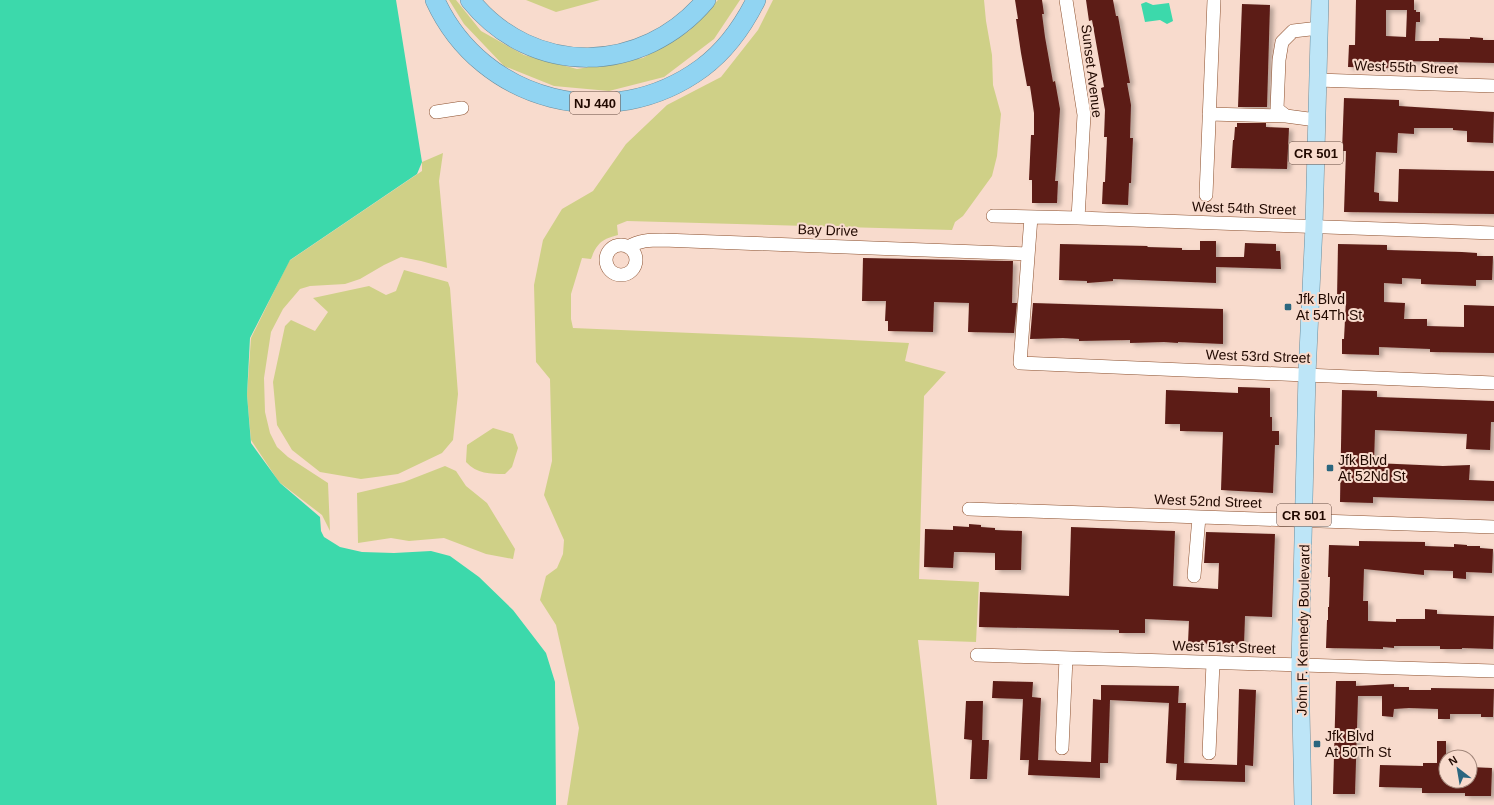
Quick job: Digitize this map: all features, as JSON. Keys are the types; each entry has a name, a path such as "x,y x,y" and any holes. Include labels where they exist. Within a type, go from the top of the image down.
{"highway":[{"name":"NJ 440","path":"435,0 445,20 458,39 473,55 496,73 520,87 540,95 563,101 587,103 610,103 643,97 664,90 684,80 703,67 723,48 740,27 756,0"},
{"path":"470,0 491,22 501,30 520,41 552,53 586,57 621,54 653,43 682,24 706,0"}],"main road":[{"name":"John F. Kennedy Boulevard","path":"1303,805 1300,665 1307,374 1314,226 1320,0"}],"street":[{"name":"Sunset Avenue","path":"1066,0 1084,115 1078,218"},
{"path":"1206,195 1214,0"},
{"path":"1286,116 1277,109 1279,60 1282,42 1293,31 1319,28"},
{"name":"West 55th Street","path":"1317,80 1494,86"},
{"path":"436,112 462,108"},
{"path":"1209,114 1286,116 1316,120"},
{"name":"West 54th Street","path":"993,216 1494,233"},
{"path":"1028,254 1031,217"},
{"name":"Bay Drive","path":"628,247 646,240 663,240 1028,254"},
{"name":"West 53rd Street","path":"1028,254 1020,363 1494,383"},
{"name":"West 52nd Street","path":"969,509 1494,527"},
{"path":"1194,576 1199,517"},
{"name":"West 51st Street","path":"977,655 1494,671"},
{"path":"1062,748 1066,658"},
{"path":"1209,753 1213,662"}],"shaded area":[{"path":"0,0 396,0 422,162 417,174 290,260 250,338 247,395 251,443 280,483 320,517 321,531 324,537 340,547 362,552 394,553 431,551 450,556 479,577 513,610 546,653 555,682 556,805 0,805"},
{"path":"449,0 456,0 481,31 524,55 577,69 643,58 689,31 718,0 740,0 714,39 664,77 609,91 554,86 504,66 464,24"},
{"path":"526,0 600,0 556,12"},
{"path":"773,0 984,0 992,55 993,85 1001,114 997,156 992,176 963,216 955,222 952,230 627,221 617,225 618,235 604,240 598,245 591,259 582,258 571,294 571,319 573,328 909,343 905,361 946,372 924,396 919,579 979,582 976,642 918,640 937,805 567,805 579,728 556,625 540,600 546,576 557,568 563,554 564,540 544,495 552,461 550,379 536,362 534,285 543,240 562,209 593,191 626,144 667,105 721,77 758,30"},
{"path":"1146,2 1153,5 1169,3 1173,21 1167,24 1160,20 1145,22 1141,4"},
{"path":"443,153 439,181 447,268 401,257 360,279 345,284 310,286 300,289 283,309 271,332 264,378 265,412 270,433 277,447 288,457 328,483 330,531 322,515 279,482 251,440 247,395 251,338 289,261 422,171 422,162"},
{"path":"404,270 448,282 450,288 458,394 453,440 442,453 398,474 361,479 320,472 292,450 277,425 273,382 285,326 291,320 315,331 328,312 313,298 369,286 386,295 396,291"},
{"path":"493,428 513,434 518,448 512,467 505,474 479,471 466,462 467,445"},
{"path":"445,466 456,471 466,486 487,503 515,549 513,559 486,554 444,538 409,541 391,538 358,543 357,493 404,482"}],"building":[{"path":"1015,0 1042,0 1045,37 1053,82 1055,81 1060,109 1055,181 1058,181 1057,203 1032,203 1032,180 1029,180 1031,135 1034,135 1034,113 1030,86 1027,86 1021,53"},
{"path":"1086,0 1113,0 1116,16 1118,16 1130,83 1127,83 1131,105 1130,138 1133,138 1131,183 1129,183 1128,205 1102,204 1103,182 1105,182 1107,137 1104,137 1105,110 1101,88 1104,87 1092,20 1089,21"},
{"path":"1356,0 1414,0 1414,10 1416,10 1416,12 1420,12 1420,22 1416,22 1415,41 1439,41 1439,38 1470,39 1470,37 1483,38 1483,40 1494,40 1494,63 1400,61 1400,68 1348,67 1349,45 1355,45","holes":["1386,10 1407,10 1406,37 1386,36"]},
{"path":"1242,4 1270,5 1267,107 1238,107"},
{"path":"1344,98 1399,100 1399,106 1494,112 1493,143 1467,142 1467,131 1453,130 1453,128 1414,128 1414,134 1398,133 1397,153 1376,152 1374,192 1379,193 1379,201 1398,202 1399,169 1494,171 1494,214 1344,212 1346,151 1342,151"},
{"path":"1237,123 1266,123 1266,127 1289,128 1287,169 1231,168 1233,140"},
{"path":"1200,241 1216,241 1216,257 1244,257 1245,243 1276,244 1276,251 1280,251 1281,269 1216,267 1216,283 1113,279 1113,281 1087,283 1087,281 1059,280 1060,244 1148,246 1147,247 1200,250"},
{"path":"1338,244 1387,245 1387,250 1462,252 1477,253 1477,256 1493,256 1492,280 1476,280 1476,286 1421,284 1421,279 1402,278 1402,284 1384,283 1384,302 1405,303 1404,319 1427,319 1427,326 1464,327 1464,305 1494,306 1494,353 1430,352 1430,349 1379,347 1379,355 1342,354 1346,300 1337,299"},
{"path":"863,258 1013,261 1012,303 1017,303 1014,333 968,332 969,303 934,302 933,332 888,331 888,321 885,321 886,301 862,301"},
{"path":"1033,303 1223,309 1223,344 1178,342 1130,343 1130,340 1079,341 1079,339 1063,338 1030,339"},
{"path":"1238,387 1270,388 1270,417 1272,417 1272,431 1279,431 1279,445 1275,445 1273,493 1221,490 1223,432 1180,431 1180,424 1165,424 1166,390 1238,393"},
{"path":"1342,390 1377,391 1377,397 1494,401 1494,422 1491,422 1490,450 1466,449 1467,434 1375,430 1374,463 1443,466 1470,465 1469,480 1494,481 1494,501 1373,497 1373,503 1340,502"},
{"path":"969,524 995,528 995,530 1022,531 1021,570 995,570 995,553 954,552 953,568 924,567 925,529 953,530 953,526 969,527"},
{"path":"1071,527 1175,531 1173,586 1218,589 1219,563 1204,563 1206,532 1275,534 1272,617 1245,616 1244,645 1188,643 1189,621 1145,619 1145,633 1119,633 1119,630 979,627 980,592 1069,596"},
{"path":"1359,541 1425,542 1425,546 1454,547 1454,544 1480,546 1480,548 1493,549 1492,573 1466,572 1466,579 1453,578 1453,571 1424,570 1424,575 1364,569 1363,601 1368,601 1368,621 1396,622 1396,619 1425,619 1425,609 1437,610 1437,614 1494,616 1493,649 1440,649 1440,646 1394,646 1394,648 1383,647 1383,649 1326,648 1330,577 1328,577 1329,545 1359,546"},
{"path":"993,681 1033,682 1032,697 1041,698 1038,760 1091,762 1093,699 1101,700 1101,685 1179,686 1178,703 1186,703 1184,763 1237,765 1239,689 1256,690 1253,766 1245,765 1245,782 1176,780 1177,764 1166,763 1169,703 1110,700 1108,763 1100,763 1100,778 1028,775 1029,760 1020,760 1023,699 992,698"},
{"path":"1336,681 1356,681 1356,686 1394,684 1394,687 1409,687 1409,690 1431,690 1431,688 1494,689 1493,717 1481,717 1481,714 1450,714 1450,719 1438,719 1438,709 1409,708 1394,709 1393,717 1382,716 1382,696 1358,696 1355,794 1333,794"},
{"path":"966,701 983,701 982,740 989,740 987,779 970,779 972,740 964,739"},
{"path":"1437,741 1446,741 1446,749 1438,749 1438,789 1478,789 1478,767 1492,768 1491,796 1465,796 1465,793 1422,793 1422,788 1379,787 1380,765 1423,766 1423,763 1437,763"}],"place":[{"name":"Jfk Blvd At 54Th St","path":"1288,307"},
{"name":"Jfk Blvd At 52Nd St","path":"1330,468"},
{"name":"Jfk Blvd At 50Th St","path":"1317,744"}]}
